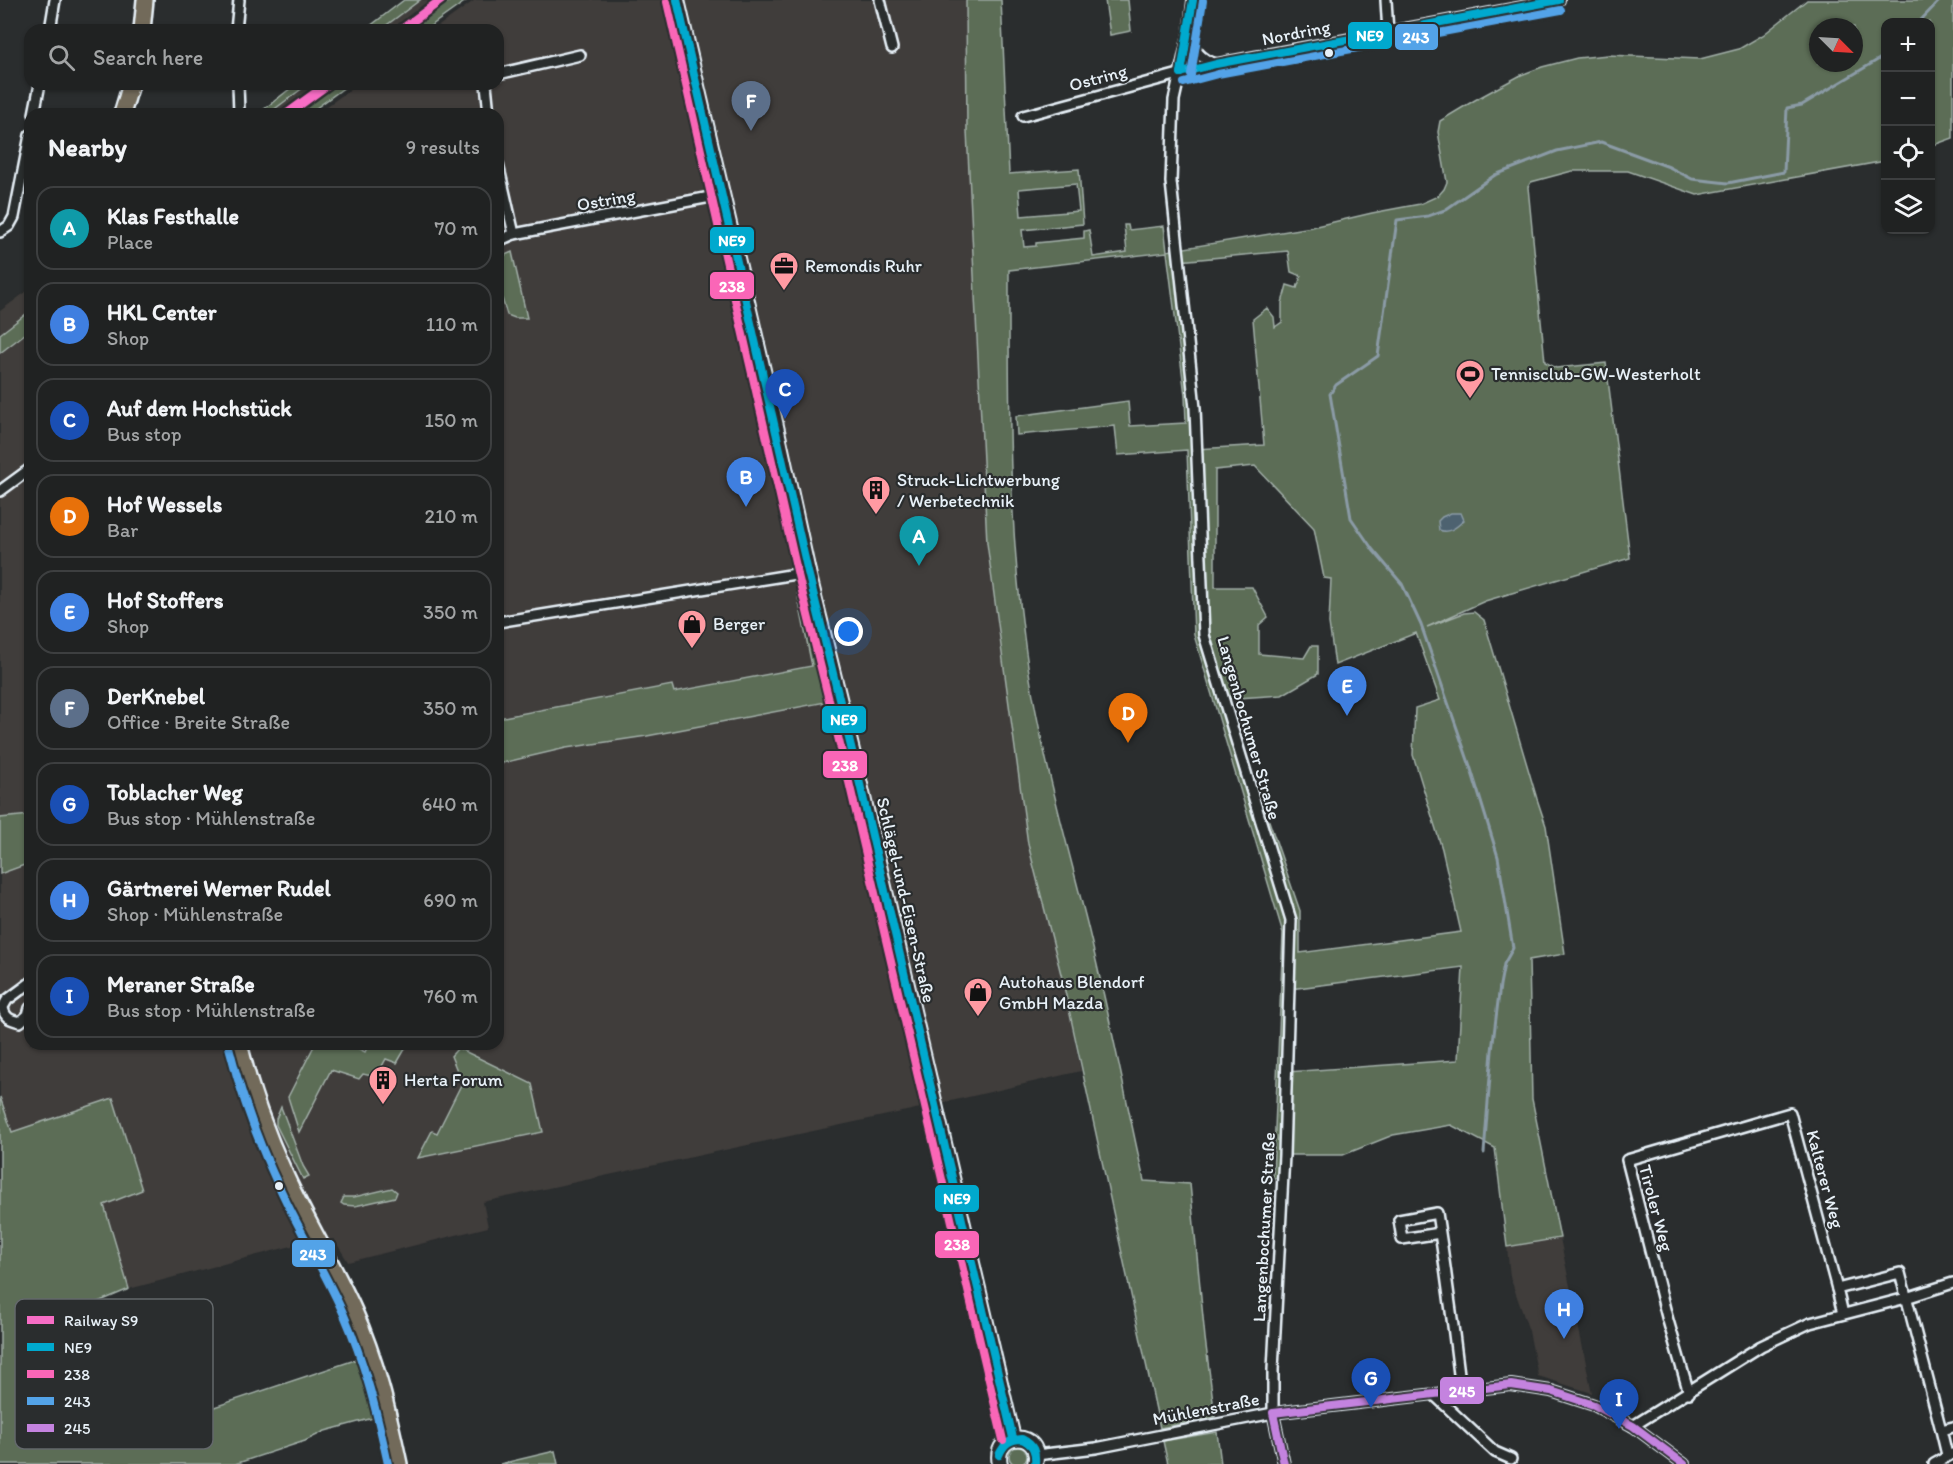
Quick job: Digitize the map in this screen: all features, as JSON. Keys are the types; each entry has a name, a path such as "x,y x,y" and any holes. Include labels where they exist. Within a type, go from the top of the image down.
{"main road":[{"path":"143,24 146,0"},
{"path":"124,108 129,90"},
{"path":"240,1050 250,1090 273,1149 354,1311 373,1360 399,1464"}],"street":[{"path":"51,24 56,0"},
{"path":"237,24 239,0"},
{"name":"Schlägel-und-Eisen-Straße","path":"676,0 772,411 807,572 858,774 1013,1438"},
{"path":"880,0 892,48"},
{"name":"Langenbochumer Straße","path":"1193,0 1189,33 1174,100 1171,182 1195,408 1204,635 1291,920 1288,1060 1273,1370 1273,1413 1284,1464"},
{"path":"1386,0 1388,33"},
{"name":"Nordring","path":"1181,73 1216,64 1559,0"},
{"path":"1189,33 1192,46 1197,53 1204,60 1216,64"},
{"path":"504,73 580,55"},
{"name":"Ostring","path":"1023,116 1181,73"},
{"path":"35,108 39,90"},
{"path":"238,90 238,108"},
{"path":"487,90 488,108"},
{"path":"0,232 9,226 14,216 24,165"},
{"path":"504,190 514,234"},
{"name":"Ostring","path":"504,238 514,234 721,195"},
{"path":"0,491 24,473"},
{"path":"504,621 807,572"},
{"path":"24,987 7,1000 3,1007 5,1015 10,1020 20,1022 24,1018"},
{"name":"Kalterer Weg","path":"1754,1124 1791,1113 1837,1289"},
{"name":"Tiroler Weg","path":"1689,1393 1666,1317 1627,1160 1754,1124"},
{"path":"1440,1233 1402,1239 1399,1220 1437,1213 1440,1233 1461,1390"},
{"path":"1843,1314 1837,1289 1900,1274 1941,1430 1950,1455 1934,1464"},
{"path":"1633,1426 1761,1346 1810,1323 1953,1283"},
{"name":"Mühlenstraße","path":"1036,1460 1273,1413 1511,1384 1551,1391 1594,1405 1633,1426 1684,1464"},
{"path":"1432,1394 1495,1452 1511,1459"},
{"path":"1941,1430 1953,1427"},
{"path":"1000,1464 998,1457 1000,1449 1013,1438 1029,1442 1034,1447 1036,1460"}],"shaded area":[{"path":"420,0 451,0 419,24 388,24"},
{"path":"475,0 966,0 967,129 987,542 1028,844 1063,982 1081,1071 483,1202 488,1227 348,1262 334,1239 307,1242 129,1289 104,1205 141,1190 113,1099 11,1132 0,1097 0,874 24,865 24,1050 504,1050 504,108 324,108 350,90 504,90 504,24 441,24"},
{"path":"300,90 330,90 305,108 276,108"},
{"path":"24,293 24,316 0,334 0,311"},
{"path":"24,335 24,816 0,818 0,353"},
{"path":"1560,1238 1592,1393 1538,1376 1529,1331 1510,1277 1507,1247"}],"green space":[{"path":"404,0 420,0 388,24 373,24"},
{"path":"451,0 467,0 433,24 419,24"},
{"path":"966,0 1001,0 1009,174 1079,169 1083,224 1022,230 1024,247 1036,246 1036,243 1084,238 1084,231 1089,230 1093,257 1127,252 1124,225 1128,225 1129,230 1164,226 1167,251 1312,227 1420,204 1438,196 1447,182 1438,132 1440,121 1521,75 1542,67 1577,58 1608,55 1700,59 1739,49 1763,35 1807,0 1953,0 1953,138 1935,145 1935,18 1881,18 1881,162 1697,195 1628,171 1572,171 1531,182 1528,187 1545,362 1556,368 1606,363 1630,558 1485,601 1427,627 1464,613 1474,612 1484,620 1546,826 1565,954 1529,960 1532,1099 1560,1238 1507,1247 1495,1148 1451,1125 1393,1135 1343,1155 1284,1155 1283,1178 1273,1178 1283,933 1194,635 1187,450 1118,455 1115,426 1017,435 1016,416 1128,401 1130,426 1186,423 1185,395 1167,252 1009,270 1012,499 1019,591 1029,673 1051,781 1102,987 1144,1181 1190,1184 1215,1417 1160,1428 1063,982 1028,844 987,543 967,131","holes":["1076,184 1079,211 1021,216 1019,189","1288,251 1291,272 1301,276 1297,288 1287,285 1282,303 1282,322 1275,327 1274,317 1267,308 1253,319 1264,445 1196,449 1179,261","1255,466 1314,528 1324,578 1331,579 1329,623 1335,665 1416,633 1440,700 1415,708 1413,755 1442,849 1461,932 1300,953 1300,911 1269,821 1260,823 1223,699 1282,695 1318,674 1318,646 1311,646 1304,658 1259,654 1259,625 1268,617 1252,587 1215,587 1215,470","1463,967 1458,1060 1287,1072 1290,989"]},
{"path":"1105,0 1128,0 1131,31 1110,35"},
{"path":"288,90 300,90 276,108 266,108"},
{"path":"330,90 341,90 316,108 305,108"},
{"path":"512,252 527,318 507,315 504,305 504,255"},
{"path":"24,316 24,335 0,353 0,334"},
{"path":"797,593 803,594 808,600 831,701 647,736 566,748 504,763 504,717 672,685 674,692 812,666"},
{"path":"24,816 24,865 0,874 0,818"},
{"path":"312,1050 361,1050 365,1052 366,1050 405,1050 397,1063 386,1059 376,1077 363,1074 359,1079 331,1070 299,1132 288,1097"},
{"path":"456,1050 462,1050 532,1084 543,1132 418,1158 432,1131 437,1133 464,1079 458,1073 451,1056"},
{"path":"0,1097 12,1132 113,1098 142,1190 104,1205 129,1289 105,1299 15,1299 15,1449 213,1449 213,1407 361,1358 371,1385 377,1417 325,1431 305,1441 235,1464 0,1464"},
{"path":"281,1107 309,1176 303,1179 276,1125"},
{"path":"392,1188 397,1192 395,1197 355,1206 341,1203 344,1197 354,1197"},
{"path":"1217,1432 1221,1464 1168,1464 1163,1441"},
{"path":"1014,1447 1022,1447 1027,1452 1025,1463 1014,1465 1009,1460 1009,1452"},
{"path":"555,1451 558,1464 500,1464"}],"water":[{"path":"1451,513 1461,513 1464,520 1449,530 1439,530 1438,521"}],"waterway":[{"path":"1923,18 1940,0"},
{"path":"1484,1153 1500,985 1504,964 1513,948 1498,857 1470,766 1421,625 1402,584 1373,550 1351,518 1330,394 1336,385 1378,356 1397,220 1428,216 1445,210 1495,175 1557,151 1601,142 1669,167 1692,179 1728,183 1784,172 1787,108 1802,105 1881,58"}],"rail line":[{"name":"S9","path":"409,24 441,0"},
{"name":"S9","path":"295,108 320,90"}],"transit line":[{"name":"NE9","path":"677,0 808,572 1013,1438"},
{"name":"NE9","path":"1181,73 1193,0"},
{"name":"NE9","path":"1181,73 1216,64 1559,0"},
{"name":"243","path":"1191,75 1203,1"},
{"name":"238","path":"667,2 798,575 845,765 1003,1440"},
{"name":"243","path":"1184,83 1218,74 1561,10"},
{"name":"243","path":"230,1050 252,1123 267,1160 337,1300 358,1351 370,1388 388,1464"},
{"name":"245","path":"1284,1464 1273,1413 1511,1385 1551,1391 1594,1405 1633,1426 1684,1464"},
{"name":"NE9","path":"999,1455 1008,1443 1022,1439 1033,1449 1035,1464"}],"place":[{"name":"DerKnebel","path":"751,131"},
{"name":"Remondis Ruhr","path":"784,292"},
{"name":"Tennisclub-GW-Westerholt","path":"1470,400"},
{"name":"Auf dem Hochstück","path":"785,419"},
{"name":"HKL Center","path":"746,507"},
{"name":"Struck-Lichtwerbung / Werbetechnik","path":"876,516"},
{"name":"Klas Festhalle","path":"919,566"},
{"name":"Berger","path":"692,650"},
{"name":"Hof Stoffers","path":"1347,716"},
{"name":"Hof Wessels","path":"1128,743"},
{"name":"Autohaus Blendorf GmbH Mazda","path":"978,1018"},
{"name":"Herta Forum","path":"383,1106"},
{"name":"Gärtnerei Werner Rudel","path":"1564,1339"},
{"name":"Toblacher Weg","path":"1371,1408"},
{"name":"Meraner Straße","path":"1619,1429"}]}
